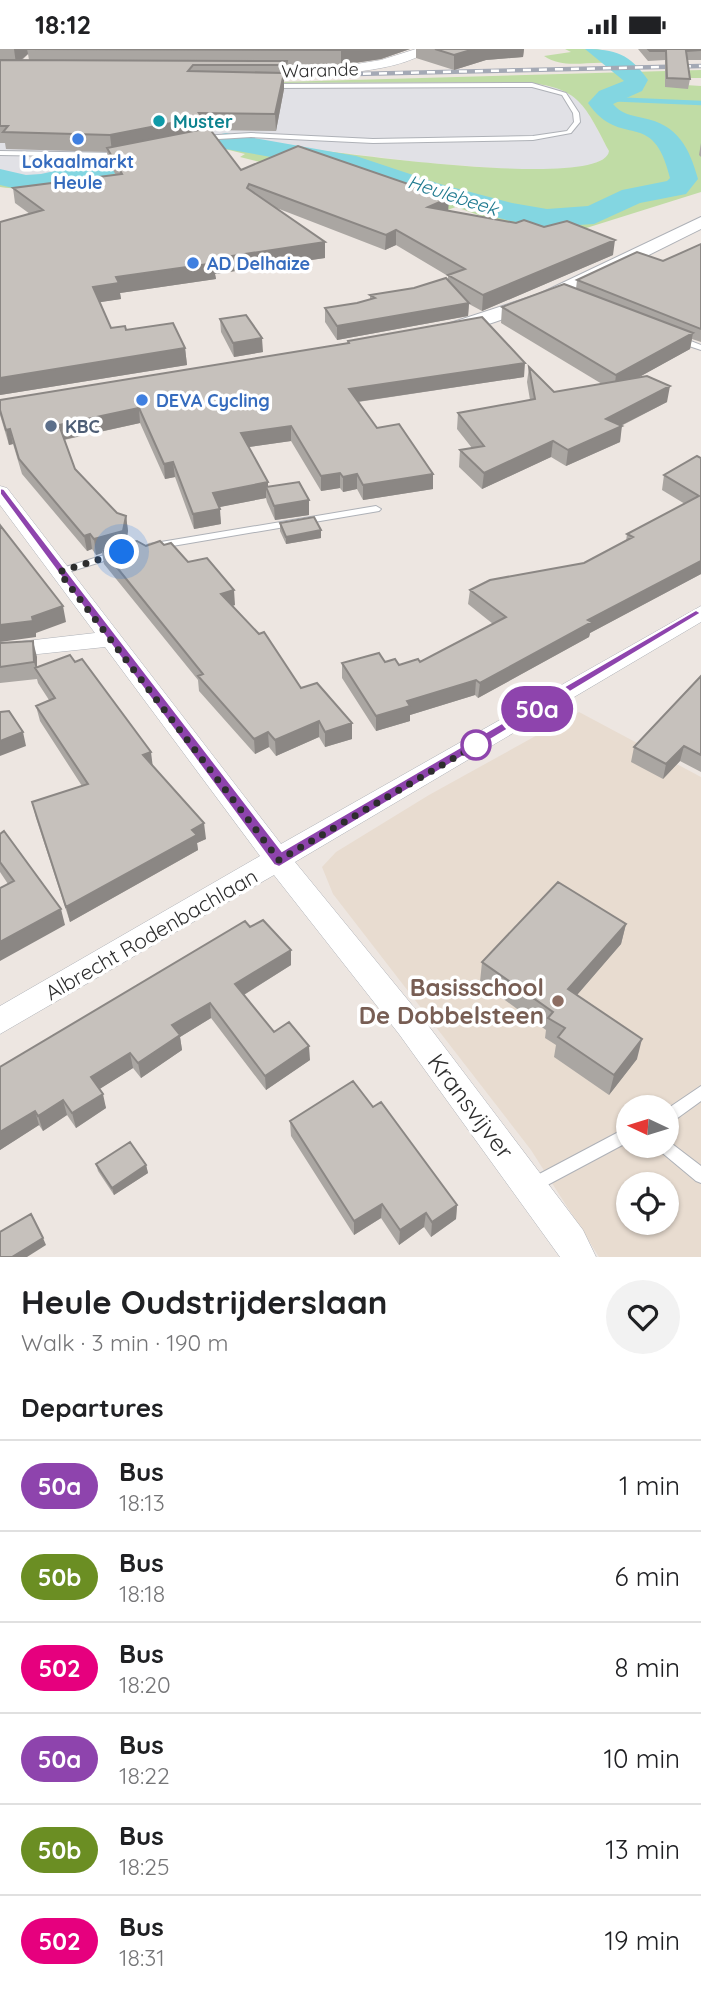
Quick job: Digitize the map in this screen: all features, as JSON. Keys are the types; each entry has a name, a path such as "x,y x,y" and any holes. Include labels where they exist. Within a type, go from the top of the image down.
{"street":[{"name":"Warande","path":"247,72 354,71 384,65 426,49"},
{"path":"433,334 493,319 565,293 701,222"},
{"path":"0,492 108,639 279,860"},
{"name":"Albrecht Rodenbachlaan","path":"0,1021 701,613"},
{"path":"0,651 108,639"},
{"name":"Kransvijver","path":"279,860 410,1025 531,1186 571,1242 578,1257"}],"lane":[{"path":"188,141 251,135 373,141 533,138 569,132 577,122 576,113 564,94 532,85 260,85"},
{"path":"0,153 112,157 135,152"},
{"path":"675,338 701,348"},
{"path":"136,549 376,509"},
{"path":"59,572 122,552"},
{"path":"679,1109 701,1093"},
{"path":"531,1186 616,1140"},
{"path":"679,1158 701,1176"}],"shaded area":[{"path":"518,82 558,88 582,101 609,151 609,157 589,166 539,171 426,163 223,138 39,178 0,172 0,93 195,83"},
{"name":"Basisschool De Dobbelsteen","path":"579,712 701,777 701,1257 599,1257 531,1150 333,894 322,867 336,852 429,795"}],"green space":[{"path":"565,49 601,49 593,51 615,64 561,63 544,56 571,52"},
{"path":"701,70 701,78 683,78 685,85 701,86 701,192 580,230 497,226 484,217 456,207 447,210 240,157 245,154 221,148 80,183 24,189 0,187 0,172 39,178 223,143 295,156 487,209 564,221 594,217 631,200 670,194 683,187 690,171 687,156 672,136 660,127 618,117 606,107 605,102 636,87 619,88 609,92 596,103 597,108 666,139 675,149 679,163 678,182 662,190 631,195 583,216 555,216 525,214 482,203 346,158 240,142 245,140 440,164 502,168 556,169 594,163 609,151 585,108 566,92 554,87 518,82 245,83"}],"building":[{"path":"27,49 350,49 341,50"},
{"path":"435,49 474,49 454,55"},
{"path":"648,49 701,50 686,51 690,79 667,78 666,51"},
{"path":"0,60 287,61 286,65 193,65 188,71 284,73 275,114 199,113 202,117 110,135 3,132 8,126 0,126"},
{"path":"209,128 241,170 298,146 449,198 428,207 516,223 524,220 544,227 567,221 615,240 483,295 448,275 465,269 396,230 386,235 249,184 247,188 325,242 212,259 215,263 116,277 119,283 93,287 111,328 125,326 126,330 173,323 185,348 0,378 0,222 43,210 13,188 122,174 107,148"},
{"path":"701,244 701,329 577,280 637,252 663,261"},
{"path":"446,278 469,303 337,326 325,308 357,303 375,298 370,295 414,288"},
{"path":"564,284 693,333 616,375 502,307"},
{"path":"246,315 262,338 233,343 220,319"},
{"path":"482,317 525,363 349,389 377,428 399,424 433,474 363,485 357,474 343,477 340,473 321,476 291,426 241,433 268,482 213,493 220,509 193,514 173,462 164,464 139,408 59,425 75,469 117,513 126,516 123,531 94,539 90,534 84,536 19,459 10,429 6,430 0,410 0,400 349,343 348,341"},
{"path":"529,367 554,392 647,376 670,386 606,419 622,426 568,450 553,441 484,473 460,450 484,446 458,413 535,399"},
{"path":"697,456 701,458 701,561 588,620 592,622 480,683 476,680 407,701 410,706 376,716 342,663 379,653 385,662 395,659 399,665 418,659 420,662 506,617 470,590 490,580 584,563 633,537 627,534 699,496 664,475"},
{"path":"299,482 309,500 274,506 266,487"},
{"path":"314,517 321,530 286,537 280,523"},
{"path":"0,525 63,606 32,617 33,621 0,625"},
{"path":"137,541 146,546 160,541 164,545 171,543 188,562 207,558 234,590 221,594 259,634 264,632 301,688 317,683 352,723 325,732 319,721 275,740 268,732 254,739 198,676 203,674 102,549"},
{"path":"33,641 34,662 0,667 0,643"},
{"path":"70,655 75,662 82,659 151,752 143,755 204,823 192,830 197,835 66,907 32,802 88,784 36,706 55,698 35,668"},
{"path":"701,676 701,755 684,746 666,764 634,747"},
{"path":"9,711 23,732 0,741 0,712"},
{"path":"4,831 61,909 0,942 0,888 14,881 0,862 0,834"},
{"path":"558,882 626,924 568,989 642,1039 614,1075 558,1037 565,1028 548,1018 553,1012 482,962"},
{"path":"263,920 291,950 235,984 274,1032 289,1022 309,1046 265,1076 210,1003 172,1025 180,1035 138,1063 130,1053 91,1077 103,1094 72,1113 63,1100 38,1116 35,1111 0,1132 0,1067 245,921 250,927"},
{"path":"353,1081 373,1107 381,1102 457,1205 432,1222 426,1213 400,1230 382,1204 354,1221 290,1121"},
{"path":"130,1142 146,1165 112,1188 96,1164"},
{"path":"31,1214 43,1238 12,1257 0,1257 0,1232"}],"waterway":[{"name":"Heulebeek","path":"0,177 26,183 41,182 226,141 356,164 430,190 510,212 547,218 594,215 632,196 676,188 684,179 678,154 668,139 657,130 619,120 608,114 600,103 608,96 634,86 636,80 617,61 596,49"},
{"path":"608,99 701,103"}],"railway":[{"path":"267,76 701,66"}],"bus line":[{"name":"50a","path":"0,492 108,639 279,860 701,613"}],"place":[{"name":"Muster","path":"159,121"},
{"name":"Lokaalmarkt Heule","path":"78,139"},
{"name":"AD Delhaize","path":"193,263"},
{"name":"DEVA Cycling","path":"142,400"},
{"name":"KBC","path":"51,426"},
{"name":"Basisschool De Dobbelsteen","path":"558,1001"}],"route":[{"path":"122,552 59,572 279,860 485,740 476,745"}]}
